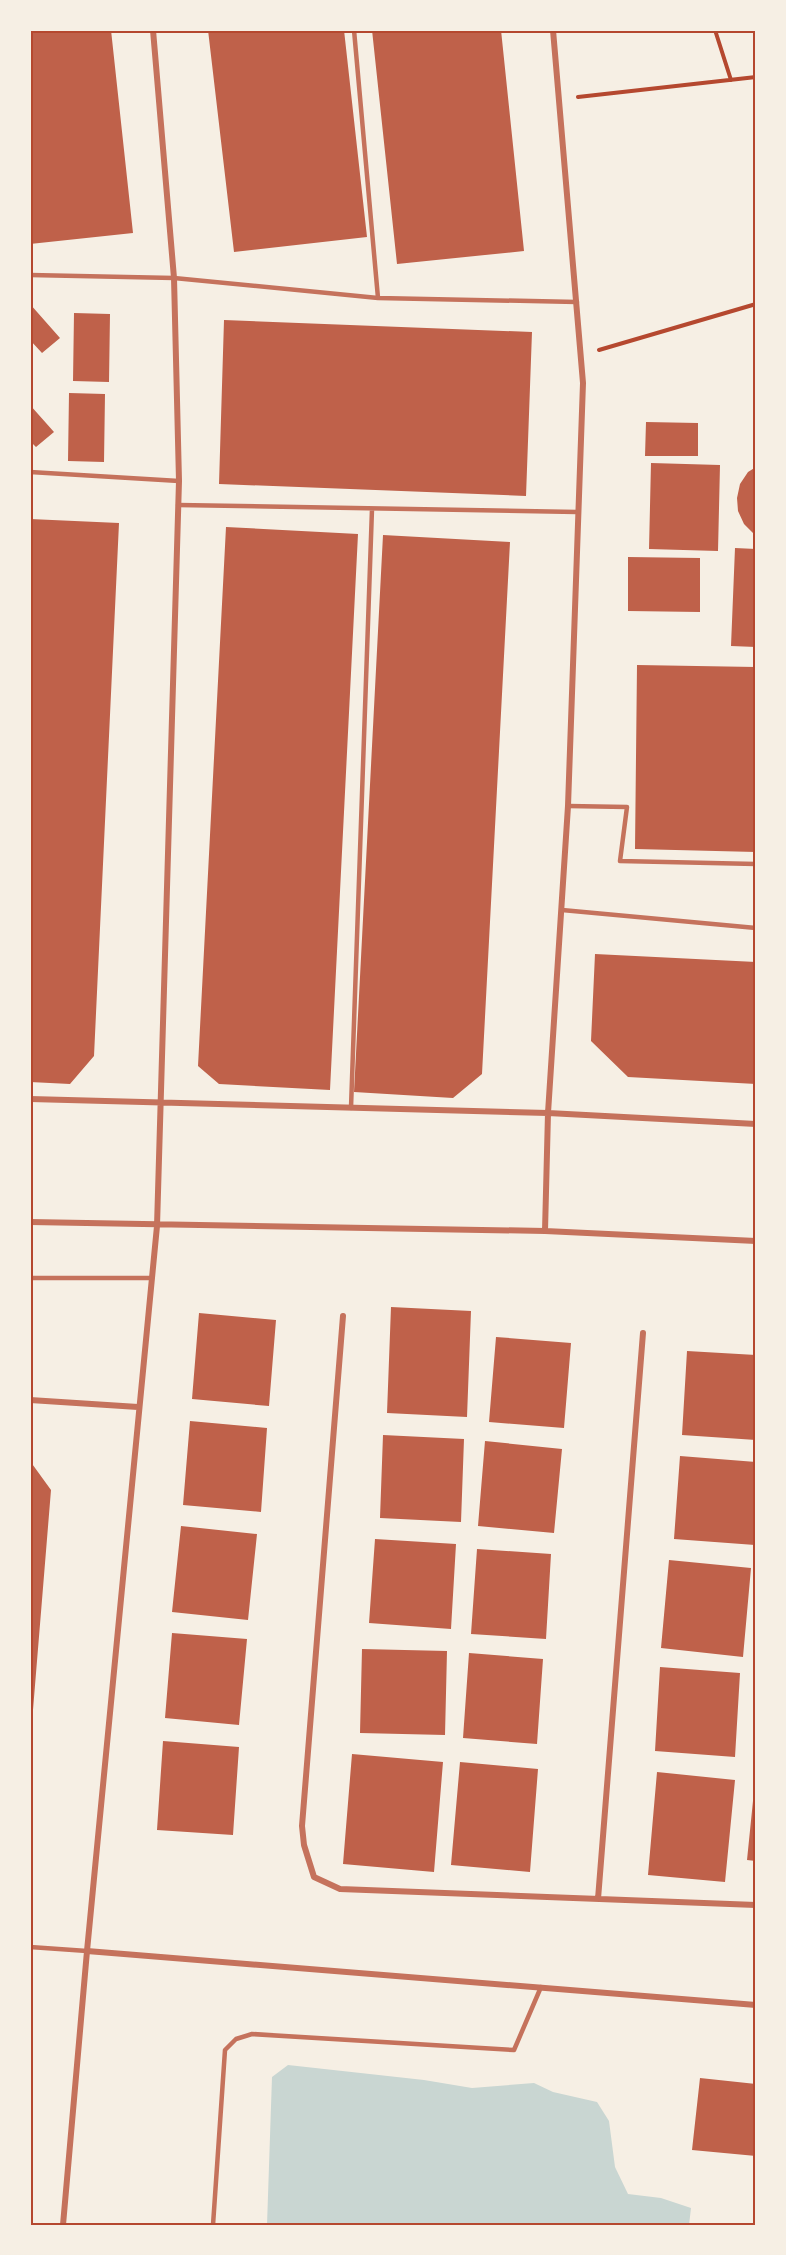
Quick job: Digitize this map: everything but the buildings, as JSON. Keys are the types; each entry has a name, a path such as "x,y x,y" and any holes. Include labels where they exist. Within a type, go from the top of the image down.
{"street":[{"path":"63,2225 138,1407 157,1226 179,481 174,278 153,30"},
{"path":"545,1231 548,1113 568,807 583,383 553,30"},
{"path":"30,1099 548,1113 756,1124"},
{"path":"30,1222 545,1231 756,1240"},
{"path":"344,1316 302,1826 304,1845 314,1877 340,1889 756,1905"},
{"path":"598,1899 643,1333"},
{"path":"30,1400 138,1407"},
{"path":"87,1951 756,2005"}],"lane":[{"path":"354,30 378,298"},
{"path":"30,275 174,278 378,298 577,302"},
{"path":"30,472 179,481"},
{"path":"178,505 577,512"},
{"path":"351,1108 372,509"},
{"path":"568,807 627,807 620,861 756,864"},
{"path":"562,910 756,928"},
{"path":"30,1278 152,1278"},
{"path":"30,1947 87,1951"},
{"path":"213,2225 225,2050 236,2039 252,2034 514,2050 541,1987"}],"path":[{"path":"715,30 730,80"},
{"path":"560,99 756,77"},
{"path":"581,355 756,303"}],"shaded area":[{"path":"288,2065 424,2080 472,2088 534,2083 553,2092 597,2102 609,2121 615,2167 628,2194 661,2198 691,2208 689,2225 267,2225 272,2077"}]}
